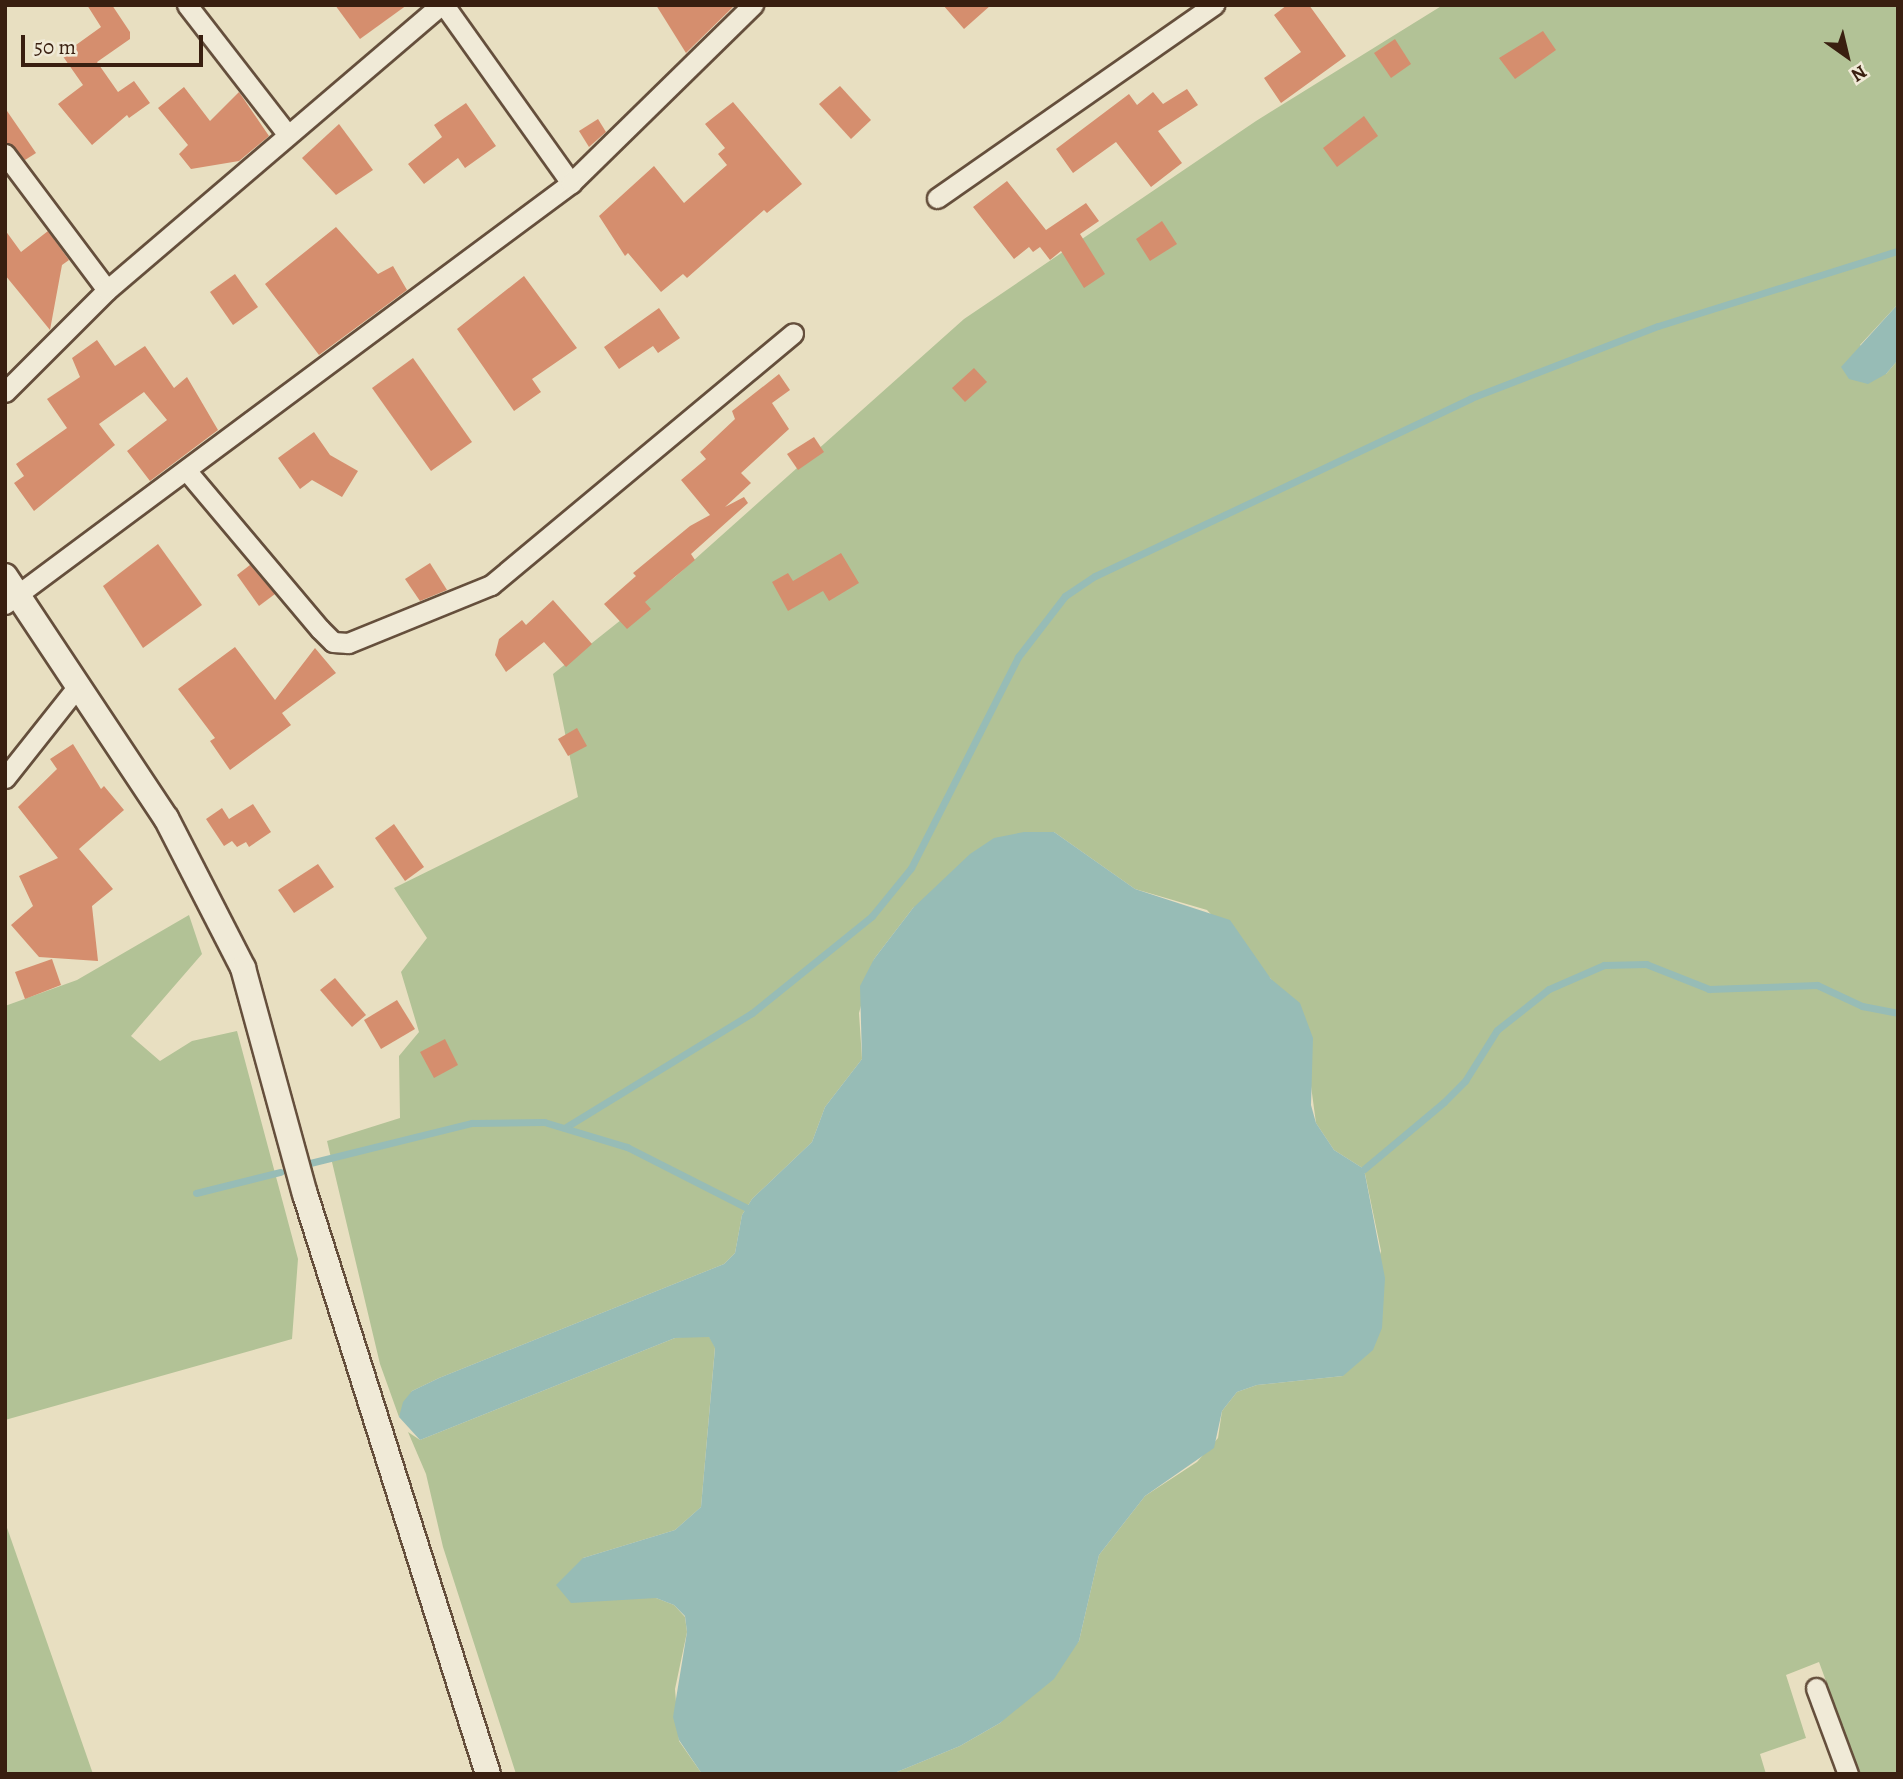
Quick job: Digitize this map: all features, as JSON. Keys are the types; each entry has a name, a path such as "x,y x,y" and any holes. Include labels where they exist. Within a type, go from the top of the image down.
{"street":[{"path":"187,5 287,134"},
{"path":"5,392 107,289 442,5 572,183"},
{"path":"937,198 1214,5"},
{"path":"488,1774 304,1194 243,968 166,818 9,592 186,470 572,183 740,9"},
{"path":"5,154 107,289"},
{"path":"186,470 320,629 333,642 348,643 491,585 793,333"},
{"path":"5,778 77,687"},
{"path":"1816,1688 1848,1774"}],"green space":[{"path":"1443,5 1898,5 1898,304 1860,345 1886,374 1898,360 1898,1774 1860,1774 1819,1662 1786,1675 1806,1738 1760,1754 1766,1774 892,1774 960,1746 1000,1723 1079,1641 1099,1555 1145,1496 1197,1462 1218,1438 1222,1411 1237,1392 1257,1385 1343,1376 1381,1251 1364,1169 1334,1150 1316,1123 1311,1086 1271,979 1207,910 1135,889 1054,832 913,908 874,959 859,1013 862,1059 825,1107 812,1142 752,1199 742,1215 735,1253 724,1264 439,1378 412,1391 399,1417 380,1364 327,1141 400,1118 399,1056 419,1032 401,972 427,938 394,888 578,797 553,674 675,577 964,319 1256,121"},
{"path":"189,915 202,954 131,1036 160,1061 192,1041 237,1031 298,1259 292,1339 5,1420 5,1006 77,980"},
{"path":"709,1336 715,1347 701,1507 675,1530 583,1558 640,1598 656,1598 674,1605 685,1617 687,1632 675,1689 679,1741 702,1774 516,1774 443,1547 426,1474 408,1432 420,1440 675,1338"},
{"path":"5,1522 93,1774 5,1774"}],"water":[{"path":"1898,304 1898,360 1886,374 1868,384 1849,379 1841,367"},
{"path":"1024,832 1054,832 1135,889 1230,920 1271,979 1300,1003 1313,1038 1311,1105 1316,1123 1334,1150 1364,1169 1385,1278 1382,1328 1373,1350 1343,1376 1257,1385 1237,1392 1222,1411 1214,1448 1145,1496 1099,1555 1079,1641 1054,1679 1000,1723 960,1746 892,1774 702,1774 679,1740 673,1717 687,1632 685,1616 674,1605 656,1598 571,1603 556,1585 583,1558 675,1530 701,1507 715,1348 709,1337 675,1338 420,1440 399,1417 403,1402 412,1391 439,1378 724,1264 735,1253 742,1215 752,1199 812,1142 825,1107 862,1059 860,986 874,959 913,908 970,854 994,838"}],"building":[{"path":"87,5 112,5 130,32 130,39 97,62 118,92 134,81 150,103 129,118 127,115 92,145 58,104 83,85 62,55 101,27"},
{"path":"335,5 407,5 360,39"},
{"path":"656,5 735,5 686,53"},
{"path":"943,5 991,5 964,29"},
{"path":"1287,5 1309,5 1346,56 1281,103 1264,78 1301,52 1274,15"},
{"path":"1543,31 1556,50 1515,79 1499,58"},
{"path":"1395,39 1411,64 1391,78 1374,53"},
{"path":"840,86 871,120 851,139 819,104"},
{"path":"184,87 210,121 239,92 269,136 239,161 191,169 179,154 188,145 158,108"},
{"path":"1187,89 1198,105 1158,131 1182,163 1151,187 1116,142 1073,173 1056,149 1129,94 1137,105 1153,92 1163,104"},
{"path":"733,102 802,184 767,213 764,210 687,278 683,274 661,292 628,253 625,256 599,216 654,166 684,203 727,165 718,154 725,148 705,124"},
{"path":"466,103 496,146 465,168 458,158 424,184 408,164 442,137 434,125"},
{"path":"5,108 36,153 25,160 5,142"},
{"path":"1364,116 1378,136 1337,167 1323,148"},
{"path":"598,119 606,132 589,147 579,131"},
{"path":"339,124 373,170 336,195 302,158"},
{"path":"1007,181 1046,230 1086,203 1099,221 1080,234 1105,274 1084,288 1061,251 1050,260 1040,247 1033,252 1029,247 1014,259 973,207"},
{"path":"1162,221 1177,244 1150,261 1136,239"},
{"path":"336,227 378,274 393,266 407,290 319,355 265,284"},
{"path":"5,230 21,252 48,231 69,260 62,265 50,330 5,275"},
{"path":"235,274 258,307 233,325 210,292"},
{"path":"524,276 577,348 532,379 541,392 514,411 457,329"},
{"path":"659,308 680,338 658,353 653,346 619,369 604,347"},
{"path":"97,340 115,366 145,346 174,388 187,377 218,430 150,481 127,451 167,420 144,392 99,424 115,445 34,511 14,483 24,476 16,464 67,428 47,399 80,377 72,358"},
{"path":"413,358 472,442 431,471 372,388"},
{"path":"974,368 987,382 965,402 952,388"},
{"path":"779,374 790,390 772,403 789,429 741,473 751,483 725,507 744,497 748,503 691,554 695,560 645,602 651,609 627,629 604,604 636,576 633,573 690,526 710,515 681,480 706,459 700,452 735,419 732,411"},
{"path":"314,432 330,455 358,471 342,497 312,480 300,489 278,458"},
{"path":"814,437 824,452 798,470 787,454"},
{"path":"158,544 202,605 143,648 103,586"},
{"path":"841,553 859,583 829,601 823,591 788,611 772,582 788,573 793,581"},
{"path":"430,563 447,590 420,601 405,579"},
{"path":"250,565 275,594 259,606 237,575"},
{"path":"553,600 592,644 566,667 544,642 506,672 495,655 499,639 522,620 526,625"},
{"path":"235,647 275,700 315,648 336,673 282,713 291,725 230,770 210,741 215,738 178,689"},
{"path":"577,728 587,746 568,756 558,739"},
{"path":"73,744 101,789 104,786 124,810 79,849 113,889 92,906 98,961 39,957 11,925 33,906 19,876 58,858 18,807 57,769 50,759"},
{"path":"253,804 271,832 249,847 246,842 237,847 232,841 224,846 206,819 222,808 229,819"},
{"path":"394,824 424,867 405,881 375,838"},
{"path":"318,864 334,887 294,913 278,890"},
{"path":"52,959 61,985 25,999 15,972"},
{"path":"335,978 366,1015 352,1027 320,990"},
{"path":"397,1000 415,1029 381,1049 364,1020"},
{"path":"445,1039 458,1065 434,1078 420,1052"}],"waterway":[{"path":"566,1127 752,1013 872,916 911,868 1018,657 1065,596 1095,576 1471,398 1658,326 1898,251"},
{"path":"1364,1169 1465,1081 1497,1030 1549,989 1604,965 1646,964 1709,989 1817,985 1862,1006 1898,1013"},
{"path":"306,1164 472,1123 544,1122 627,1147 747,1208"},
{"path":"196,1193 280,1172"}]}
